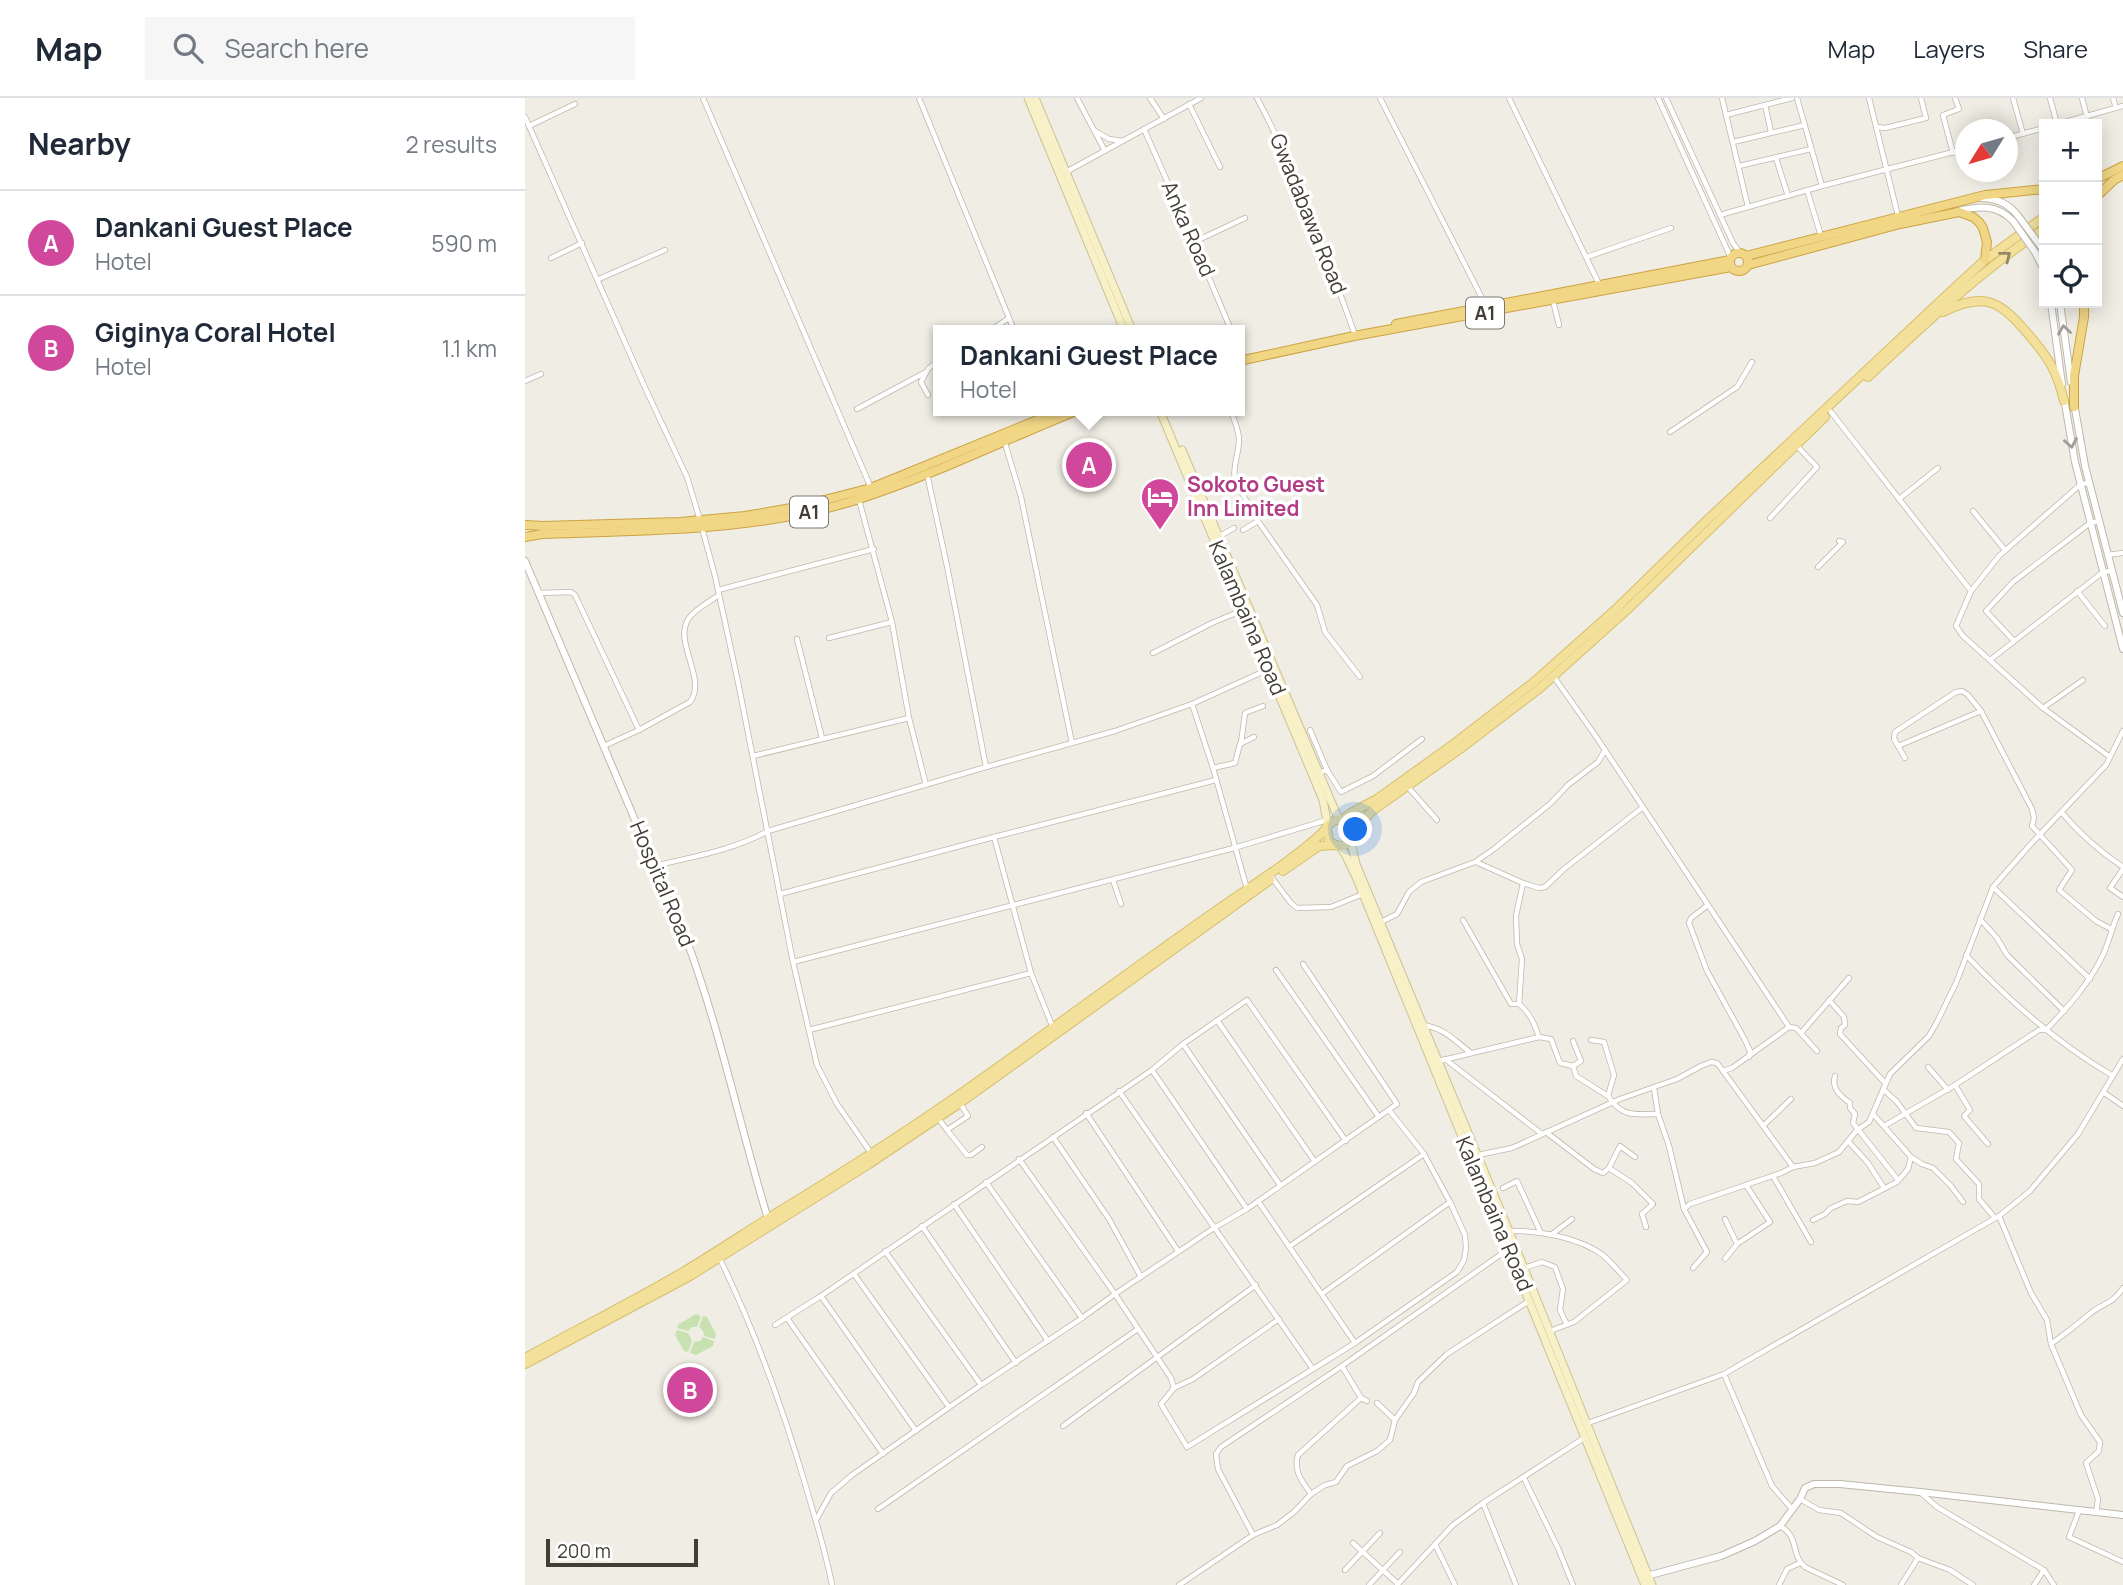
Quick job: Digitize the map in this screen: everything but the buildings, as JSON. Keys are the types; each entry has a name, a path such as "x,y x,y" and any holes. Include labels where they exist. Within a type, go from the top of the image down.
{"highway":[{"path":"2102,188 2123,166"},
{"path":"2102,179 2123,175"},
{"path":"1744,258 1971,198 2039,189"},
{"path":"1744,258 1741,271 1735,270 1731,262 1733,254 1744,258 1952,212 1969,215 1979,222 1986,234 1985,260"},
{"name":"A1","path":"1245,354 1599,284 1731,262"},
{"name":"A1","path":"1245,354 1553,301 1731,262"},
{"path":"2074,407 2074,376 2084,308"},
{"name":"A1","path":"525,525 701,524 772,512 871,488 1040,416"},
{"name":"A1","path":"528,537 797,514 859,499 927,474 1064,416"}],"main road":[{"path":"1028,98 1121,325"},
{"path":"1035,98 1130,325"},
{"path":"525,1358 686,1270 871,1154 1306,848 1327,825 1388,791 1534,682 1616,609 1985,260 2039,221"},
{"path":"525,1364 647,1300 794,1213 960,1103 1319,846 1344,844 1371,811 1503,717 1553,676 1629,608 1926,323 2003,258 2039,233"},
{"path":"1926,323 1962,303 1985,302 2002,307 2049,358 2064,401"},
{"name":"Kalambaina Road","path":"1162,416 1323,800 1327,825"},
{"path":"1167,416 1323,771 1340,820 1350,828 1351,837"},
{"path":"1327,825 1327,837 1337,845"},
{"name":"Kalambaina Road","path":"1351,837 1356,864 1423,1025 1442,1060 1477,1156 1588,1423 1644,1579"},
{"name":"Kalambaina Road","path":"1337,845 1351,865 1644,1579 1652,1585"}],"street":[{"path":"703,98 871,488"},
{"path":"919,98 1012,325"},
{"path":"1077,98 1105,151"},
{"path":"1150,98 1164,119"},
{"path":"1065,173 1201,98"},
{"name":"Gwadabawa Road","path":"1257,98 1296,175 1354,332"},
{"path":"1380,98 1486,306"},
{"path":"1509,98 1599,284"},
{"path":"1658,98 1731,262"},
{"path":"1666,98 1736,249 1744,258"},
{"path":"1721,98 1748,206"},
{"path":"1726,115 1794,98 1805,125 1822,186"},
{"path":"1869,98 1898,217"},
{"path":"1877,127 1885,128 1926,118 1921,98"},
{"path":"1720,215 1953,153 1943,114 1959,109 1955,98"},
{"path":"2014,98 2023,134"},
{"path":"2050,98 2056,119"},
{"path":"2082,98 2087,117"},
{"path":"2113,98 2116,108"},
{"path":"529,126 575,104"},
{"path":"1189,104 1220,167"},
{"path":"1765,105 1771,132"},
{"path":"2078,119 2123,106"},
{"path":"525,117 687,477 718,592 793,962 817,1065 822,1078 871,1154"},
{"path":"1733,142 1805,125"},
{"name":"Anka Road","path":"1144,129 1229,325"},
{"path":"2018,135 2039,130"},
{"path":"1094,131 1108,139 1123,141"},
{"path":"1739,166 1811,149"},
{"path":"1776,158 1788,196"},
{"path":"1807,190 1821,236"},
{"path":"1971,198 2000,200 2014,209 2039,248"},
{"path":"1952,212 1987,206 2000,210 2039,249"},
{"path":"1194,242 1245,218"},
{"path":"1587,257 1671,228"},
{"path":"551,258 583,243"},
{"path":"599,279 665,250"},
{"path":"1553,301 1559,325"},
{"path":"2052,308 2064,401 2081,484 2123,649"},
{"path":"2061,308 2074,407 2089,483 2123,613"},
{"path":"998,325 1009,318"},
{"path":"1670,432 1737,387 1752,362"},
{"path":"857,409 926,372 933,366"},
{"path":"926,372 921,382 928,396"},
{"path":"525,381 541,374"},
{"path":"1831,412 1971,591"},
{"path":"1233,416 1239,442 1233,474 1235,481 1258,521 1317,605 1325,632 1360,677"},
{"path":"1004,440 1021,497 1072,743"},
{"path":"1770,518 1817,467 1797,446"},
{"path":"1899,499 1938,468"},
{"path":"927,474 986,767"},
{"path":"2089,483 2081,484 2005,550 1971,591 1956,626 1958,631 2043,708 2110,757"},
{"path":"859,499 892,622 909,718 926,785"},
{"path":"1973,511 2005,550"},
{"path":"1243,530 1258,521"},
{"path":"2014,641 1986,611 2013,582 2090,523 2099,521"},
{"path":"1220,536 1234,528"},
{"path":"1818,567 1843,542 1839,541"},
{"path":"604,746 690,702 695,696 696,685 684,629 691,615 718,592 874,549"},
{"path":"2099,556 2123,553"},
{"name":"Hospital Road","path":"525,561 655,866 703,988 768,1219"},
{"path":"1990,660 2103,572 2112,571"},
{"path":"2077,591 2105,625"},
{"path":"538,593 571,592 575,595 639,730"},
{"path":"1153,653 1244,609"},
{"path":"829,638 892,622"},
{"path":"797,639 822,738"},
{"path":"655,866 707,854 754,839 768,831 1128,727 1192,704 1269,669"},
{"path":"1553,676 1789,1027"},
{"path":"2043,708 2083,680"},
{"path":"1905,758 1894,736 1895,732 1957,692 1962,691 1968,695 1981,711 2032,808 2032,826 2072,870 2059,890 2096,921 2111,929"},
{"path":"1192,704 1247,890"},
{"path":"1213,768 1235,763 1245,713 1263,706"},
{"path":"1898,746 1981,711"},
{"path":"753,756 909,718"},
{"path":"1310,730 1323,771 1341,792 1373,776 1422,738"},
{"path":"1684,1209 1690,1204 1793,1167 1829,1158 1839,1152 1857,1130 1869,1122 1890,1074 1929,1036 1956,983 1993,887 2106,765 2123,731"},
{"path":"1240,744 1254,737"},
{"path":"1380,923 1397,914 1409,891 1421,882 1475,862 1551,803 1568,785 1598,762 1605,750"},
{"path":"1598,762 1612,760"},
{"path":"780,894 1216,780"},
{"path":"1408,787 1437,820"},
{"path":"1475,862 1523,883 1539,888 1548,886 1564,869 1643,807"},
{"path":"2062,813 2099,851 2123,868 2110,888 2123,897"},
{"path":"793,962 1327,825"},
{"path":"994,836 1031,973 1053,1028"},
{"path":"1272,878 1297,908 1331,907 1363,894"},
{"path":"1113,880 1121,904"},
{"path":"1519,1004 1522,959 1517,944 1516,916 1523,883"},
{"path":"1993,887 2090,979"},
{"path":"1708,905 1691,918 1689,923 1707,971 1748,1047 1749,1057"},
{"path":"1884,1126 1948,1090 2039,1030 2046,1030 2090,979 2103,955 2118,914"},
{"path":"1980,919 2007,955 2064,1011"},
{"path":"1463,920 1511,1004 1519,1004 1531,1016 1539,1037"},
{"path":"1966,955 2023,1012 2070,1050 2113,1076"},
{"path":"815,1520 831,1493 852,1475 1115,1293 1315,1163 1397,1104 1303,964"},
{"path":"1276,970 1379,1116"},
{"path":"809,1030 1031,973"},
{"path":"1801,1033 1849,978"},
{"path":"775,1325 1152,1070 1183,1044 1247,1000 1346,1141"},
{"path":"1829,1000 1845,1020 1840,1034 1916,1128 1949,1132 1959,1143 1956,1158 1979,1184 1979,1199 1997,1217 2046,1320 2051,1344 2081,1415 2099,1442 2099,1451 2086,1463 2098,1499 2097,1513"},
{"path":"1217,1020 1315,1163"},
{"path":"1423,1025 1438,1027 1471,1052"},
{"path":"1723,1070 1735,1067 1789,1027 1795,1027 1817,1051"},
{"path":"1442,1060 1539,1037 1551,1039 1560,1063 1573,1066 1581,1061 1573,1041"},
{"path":"1591,1040 1604,1042 1614,1075 1608,1096"},
{"path":"1183,1044 1280,1185"},
{"path":"1748,1047 1756,1051"},
{"path":"1588,1423 1724,1374 1997,1217 2030,1191 2078,1134 2123,1059"},
{"path":"1442,1060 1594,1169 1603,1173 1620,1146 1635,1157"},
{"path":"1477,1156 1512,1148 1626,1096 1654,1088 1711,1062 1717,1063 1723,1070 1793,1167"},
{"path":"1573,1066 1576,1076 1608,1096 1625,1114 1658,1114"},
{"path":"1928,1067 1948,1090"},
{"path":"1152,1070 1247,1209"},
{"path":"1835,1076 1840,1097 1850,1103 1855,1114 1853,1123 1857,1130 1898,1180"},
{"path":"1955,1085 1970,1110 1964,1116 1989,1144"},
{"path":"1654,1088 1658,1114 1669,1146 1684,1209 1707,1252 1693,1268"},
{"path":"1119,1091 1313,1368"},
{"path":"2103,1092 2123,1106"},
{"path":"1763,1126 1791,1099"},
{"path":"947,1130 968,1116 960,1103"},
{"path":"1279,1319 1193,1379 1174,1388 1161,1404 1187,1447 1355,1343 1457,1272 1464,1260 1465,1235 1424,1154 1389,1110"},
{"path":"1086,1113 1178,1251"},
{"path":"1873,1114 1911,1157 1933,1168 1963,1202"},
{"path":"938,1118 967,1155 982,1147"},
{"path":"1052,1137 1109,1219 1140,1277"},
{"path":"1848,1141 1868,1163 1884,1188"},
{"path":"1290,1246 1424,1154"},
{"path":"1908,1169 1911,1157"},
{"path":"1019,1159 1115,1293 1171,1378 1174,1388"},
{"path":"1812,1220 1847,1201 1858,1202 1898,1180 1908,1169 1922,1164"},
{"path":"1608,1168 1632,1183 1653,1204 1642,1214 1646,1227"},
{"path":"1773,1176 1811,1242"},
{"path":"986,1181 1082,1318"},
{"path":"1503,1188 1517,1181 1540,1231"},
{"path":"1725,1259 1737,1244 1770,1222 1745,1185"},
{"path":"1258,1201 1355,1343"},
{"path":"1323,1294 1450,1202"},
{"path":"954,1204 1048,1341"},
{"path":"1551,1235 1572,1219"},
{"path":"1725,1219 1737,1244"},
{"path":"922,1226 1016,1363"},
{"path":"1509,1231 1540,1231 1592,1249 1604,1256 1627,1280 1592,1309 1550,1332"},
{"path":"1253,1535 1218,1469 1216,1454 1221,1447 1342,1366 1509,1248"},
{"path":"885,1251 981,1385"},
{"path":"719,1257 779,1399 832,1585"},
{"path":"1524,1268 1542,1262 1555,1267 1563,1289 1560,1310 1567,1325"},
{"path":"854,1274 949,1407"},
{"path":"1063,1426 1256,1285"},
{"path":"2051,1344 2095,1310 2107,1305 2123,1288"},
{"path":"821,1296 916,1431"},
{"path":"1179,1585 1253,1535 1277,1525 1311,1494 1336,1482 1347,1466 1384,1446 1390,1440 1395,1420 1414,1393 1418,1382 1447,1354 1530,1301"},
{"path":"787,1318 883,1454"},
{"path":"878,1509 1138,1329"},
{"path":"1311,1494 1297,1472 1296,1458 1364,1399 1342,1366"},
{"path":"1724,1374 1772,1486 1793,1510"},
{"path":"1377,1403 1395,1420"},
{"path":"1353,1543 1397,1585 1453,1525 1585,1437"},
{"path":"1524,1478 1573,1585"},
{"path":"1635,1585 1644,1579 1721,1556 1755,1542 1780,1526 1805,1488 1814,1484 1920,1492 2123,1516"},
{"path":"1920,1492 1937,1507 2044,1570 2054,1585"},
{"path":"1800,1499 1819,1510 1841,1513 1877,1537 1911,1552 1918,1558 1950,1570 1973,1585"},
{"path":"1483,1503 1516,1585"},
{"path":"2079,1511 2069,1537 2123,1562"},
{"path":"1780,1526 1793,1538 1800,1563 1839,1584"},
{"path":"1345,1570 1380,1533"},
{"path":"1435,1544 1455,1585"},
{"path":"1369,1585 1400,1552"},
{"path":"1902,1585 1918,1558"},
{"path":"1779,1585 1787,1569 1800,1563"},
{"path":"2034,1585 2044,1570"}],"green space":[{"path":"696,1314 701,1316 697,1327 688,1331 677,1328 679,1324"},
{"path":"703,1316 707,1317 716,1334 715,1339 704,1336 699,1327"},
{"path":"677,1330 688,1333 692,1341 688,1352 684,1351 675,1335"},
{"path":"703,1337 714,1341 713,1346 696,1355 690,1353 694,1342"}],"place":[{"name":"Dankani Guest Place","path":"1089,465"},
{"name":"Sokoto Guest Inn Limited","path":"1160,531"},
{"name":"Giginya Coral Hotel","path":"690,1390"}]}
